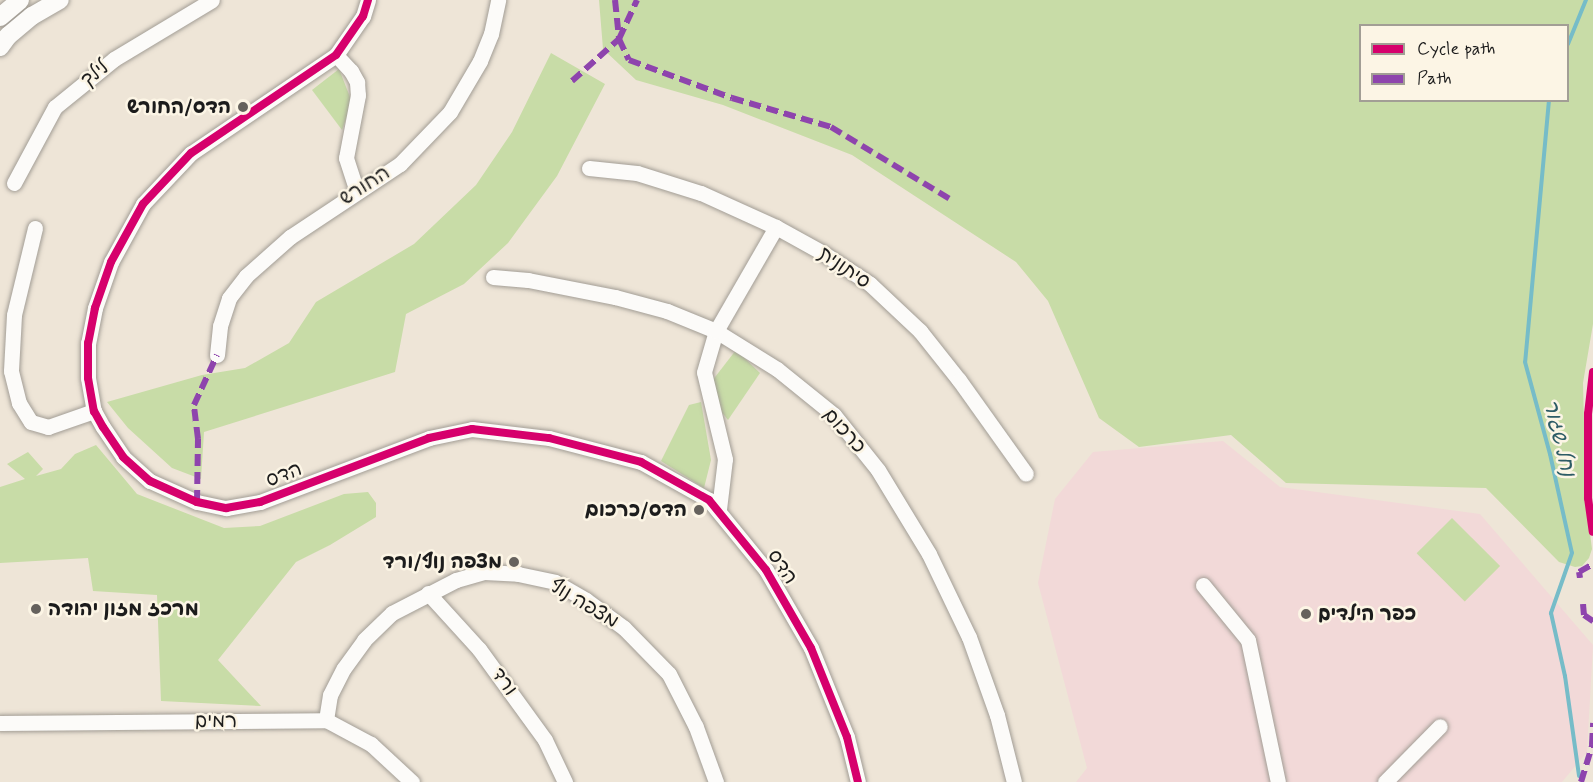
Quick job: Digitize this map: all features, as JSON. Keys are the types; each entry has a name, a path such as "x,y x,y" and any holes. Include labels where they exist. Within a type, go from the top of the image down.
{"street":[{"path":"0,16 20,0"},
{"name":"לילך","path":"15,183 55,107 114,59 212,0"},
{"name":"הדס","path":"368,0 363,16 336,55 191,153 143,204 111,262 95,308 88,355 88,378 94,411 123,457 150,481 197,502 226,508 260,502 429,438 472,429 549,438 641,462 709,500 719,509 766,570 811,648 847,737 858,782"},
{"name":"החורש","path":"217,355 220,326 229,298 246,276 290,237 400,164 450,112 480,61 491,34 498,0"},
{"path":"0,47 8,36 32,16 57,1"},
{"path":"336,55 351,70 357,82 358,95 346,158 357,192"},
{"name":"סיתונית","path":"589,168 637,173 701,193 776,227 823,252 870,284 920,331 960,380 1026,474"},
{"path":"719,509 725,459 704,372 716,331 776,227"},
{"path":"35,228 14,315 11,371 19,403 31,422 48,427 94,411"},
{"name":"כרכום","path":"493,277 528,280 667,310 716,331 777,369 834,415 878,470 929,554 969,637 997,715 1014,782"},
{"name":"מצפה נוף","path":"327,720 330,695 344,668 364,640 392,613 456,580 484,572 519,574 555,582 586,600 624,628 669,674 696,728 716,782"},
{"path":"1203,585 1248,640 1278,782"},
{"name":"ורד","path":"428,593 479,649 532,721 545,740 565,782"},
{"name":"רמים","path":"0,723 327,720 371,744 412,782"},
{"path":"1385,782 1440,726"}],"shaded area":[{"name":"כפר הילדים","path":"1223,441 1280,487 1480,514 1593,645 1587,752 1562,782 1076,782 1087,768 1038,583 1055,499 1093,452"}],"green space":[{"path":"599,0 1593,0 1593,324 1583,383 1586,502 1592,549 1589,558 1582,566 1575,567 1559,562 1486,488 1286,483 1231,435 1139,447 1099,418 1048,301 1016,262 852,155 723,105 636,80 603,49"},
{"path":"551,53 605,84 557,176 508,243 464,284 406,314 395,372 204,432 201,479 172,468 128,428 107,402 202,375 245,368 289,343 316,302 414,244 476,185 512,132"},
{"path":"339,69 352,102 342,130 312,90"},
{"path":"736,350 760,373 728,420 720,410 712,381"},
{"path":"701,402 711,460 704,488 661,461 689,405"},
{"path":"96,445 137,494 224,528 260,526 344,494 368,492 376,503 376,517 330,545 296,562 218,660 261,706 161,701 157,595 93,591 88,558 0,563 0,487 25,479 7,464 28,452 43,469 36,476 61,469 75,454"},
{"path":"1452,518 1500,566 1465,601 1417,553"}],"waterway":[{"name":"נחל שגור","path":"1569,42 1586,0"},
{"name":"נחל שגור","path":"1549,102 1525,362 1550,454 1572,553 1551,613 1565,676 1579,776"}],"marked path":[{"path":"615,0 619,39 629,60 732,98 831,127 950,199"},
{"path":"572,81 619,39 637,0"},
{"path":"197,502 198,439 194,405 217,355"},
{"path":"1580,578 1579,572 1593,564"},
{"path":"1583,604 1584,615 1593,621"},
{"path":"1581,782 1592,745 1593,723"}],"cycle path":[{"path":"368,0 363,16 336,55 191,153 143,204 111,262 95,308 88,343 88,378 94,411 103,427 123,457 150,481 197,502 226,508 260,502 429,438 472,429 549,438 641,462 709,500 766,570 811,648 847,737 858,782"},
{"path":"1593,372 1588,414 1588,498 1593,532"}],"place":[{"name":"הדס/החורש","path":"243,107"},
{"name":"הדס/כרכום","path":"699,510"},
{"name":"מצפה נוף/ורד","path":"514,562"},
{"name":"מרכז מזון יהודה","path":"36,609"},
{"name":"כפר הילדים","path":"1306,614"}]}
